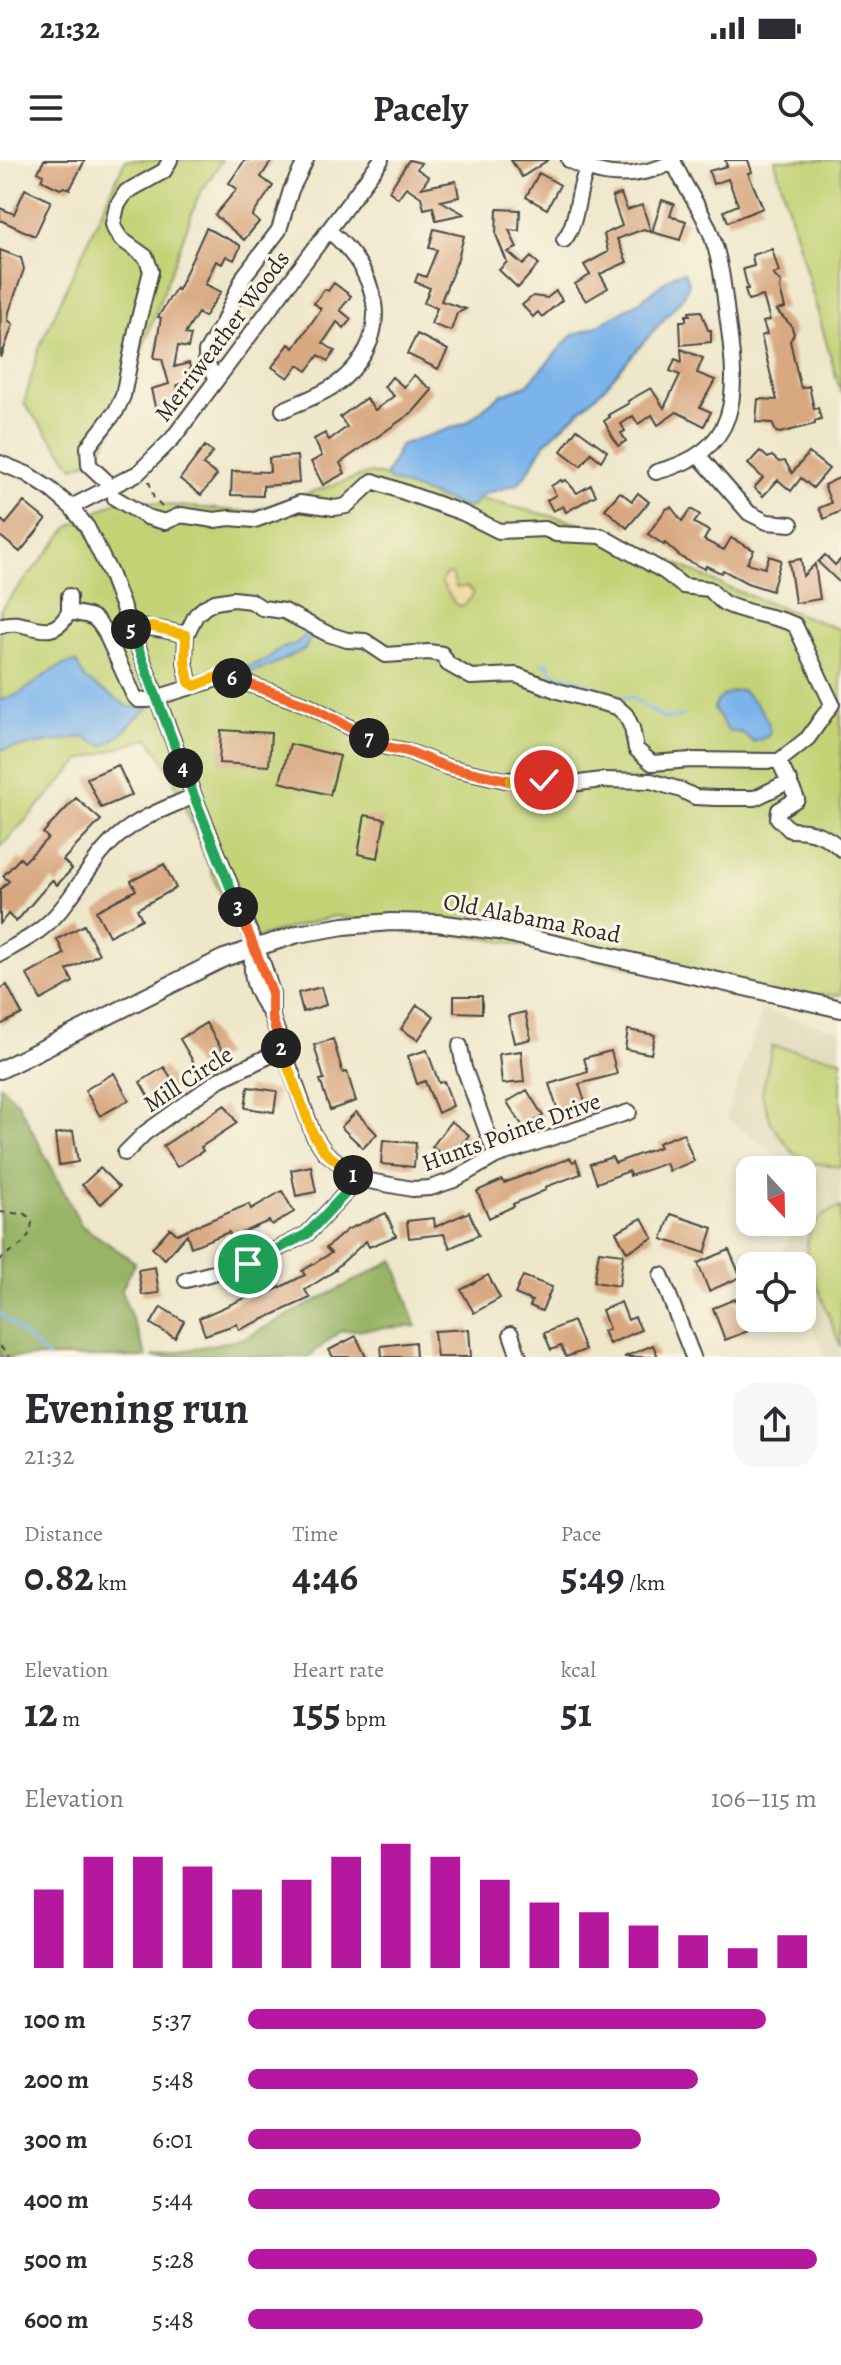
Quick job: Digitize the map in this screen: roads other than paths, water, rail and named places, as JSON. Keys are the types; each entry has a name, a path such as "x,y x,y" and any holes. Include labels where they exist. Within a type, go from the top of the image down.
{"main road":[{"name":"Old Alabama Road","path":"0,1070 195,971 253,947 298,934 391,922 468,926 841,1009"}],"street":[{"path":"104,479 89,465 88,447 116,411 123,396 151,271 146,257 118,236 113,224 114,216 126,192 164,171 170,160"},
{"path":"218,378 206,365 206,352 244,276 279,230 291,190 306,160"},
{"name":"Merriweather Woods","path":"71,507 148,465 173,438 381,160"},
{"path":"569,160 608,175 631,176 674,161 713,239 734,362 734,393 729,418 717,439 699,456 678,467 656,472"},
{"path":"564,240 572,227 577,194 587,169"},
{"path":"283,410 342,381 363,354 372,332 375,304 366,274 353,253 329,231"},
{"path":"699,456 749,513 767,522 791,524"},
{"name":"Hunts Pointe Drive","path":"0,463 27,474 71,507 87,527 110,573 253,947 250,971 258,998 272,1017 313,1134 325,1152 359,1179 412,1189 430,1188 454,1180 496,1156 629,1112"},
{"path":"115,498 147,517 165,522 181,515 214,520 255,520 300,503 335,508 346,506 373,481 463,513 499,531 545,529 556,534 601,536 665,572 683,586 709,589 719,600 736,608 795,625 836,706 808,738 779,761 652,763 636,749 632,728 626,715 617,707 558,691 516,675 471,677 457,671 442,654 386,655 365,641 347,640 284,611 233,599 215,602 196,615 186,635 187,671 189,682 195,686"},
{"path":"0,626 22,623 45,631 65,619 69,612 69,596"},
{"path":"69,612 92,616 100,621 134,696 138,700 149,700"},
{"path":"106,634 153,627 186,635"},
{"path":"165,695 233,678 308,705 386,747 407,751 447,767 515,782 534,779 564,785 602,780 651,781 695,797 755,798 790,781"},
{"path":"779,761 802,804 779,810 778,818 790,830 811,830 830,838 841,849"},
{"path":"0,954 34,935 54,918 95,860 123,832 147,816 194,796"},
{"path":"460,1046 464,1068 496,1156"},
{"name":"Mill Circle","path":"125,1153 145,1133 220,1079 282,1050"},
{"path":"186,1280 248,1264 307,1234 359,1179"},
{"path":"661,1275 693,1357"},
{"path":"511,1334 519,1357"}],"water":[{"path":"684,272 689,283 684,296 603,389 545,443 518,484 479,496 474,506 467,508 388,480 386,475 400,445 466,423 500,395 527,385 572,335 595,327 640,301 675,274"},
{"path":"308,625 314,629 305,649 259,670 229,674 295,644 304,637"},
{"path":"76,662 85,679 129,707 149,707 117,738 103,746 84,737 0,750 0,700 21,692 64,665"},
{"path":"742,690 765,717 769,736 753,742 743,733 728,731 714,709 724,695"}],"waterway":[{"path":"542,665 547,663 552,672 579,680 612,696 633,698 665,719 683,716"},
{"path":"0,1313 47,1357"}]}
